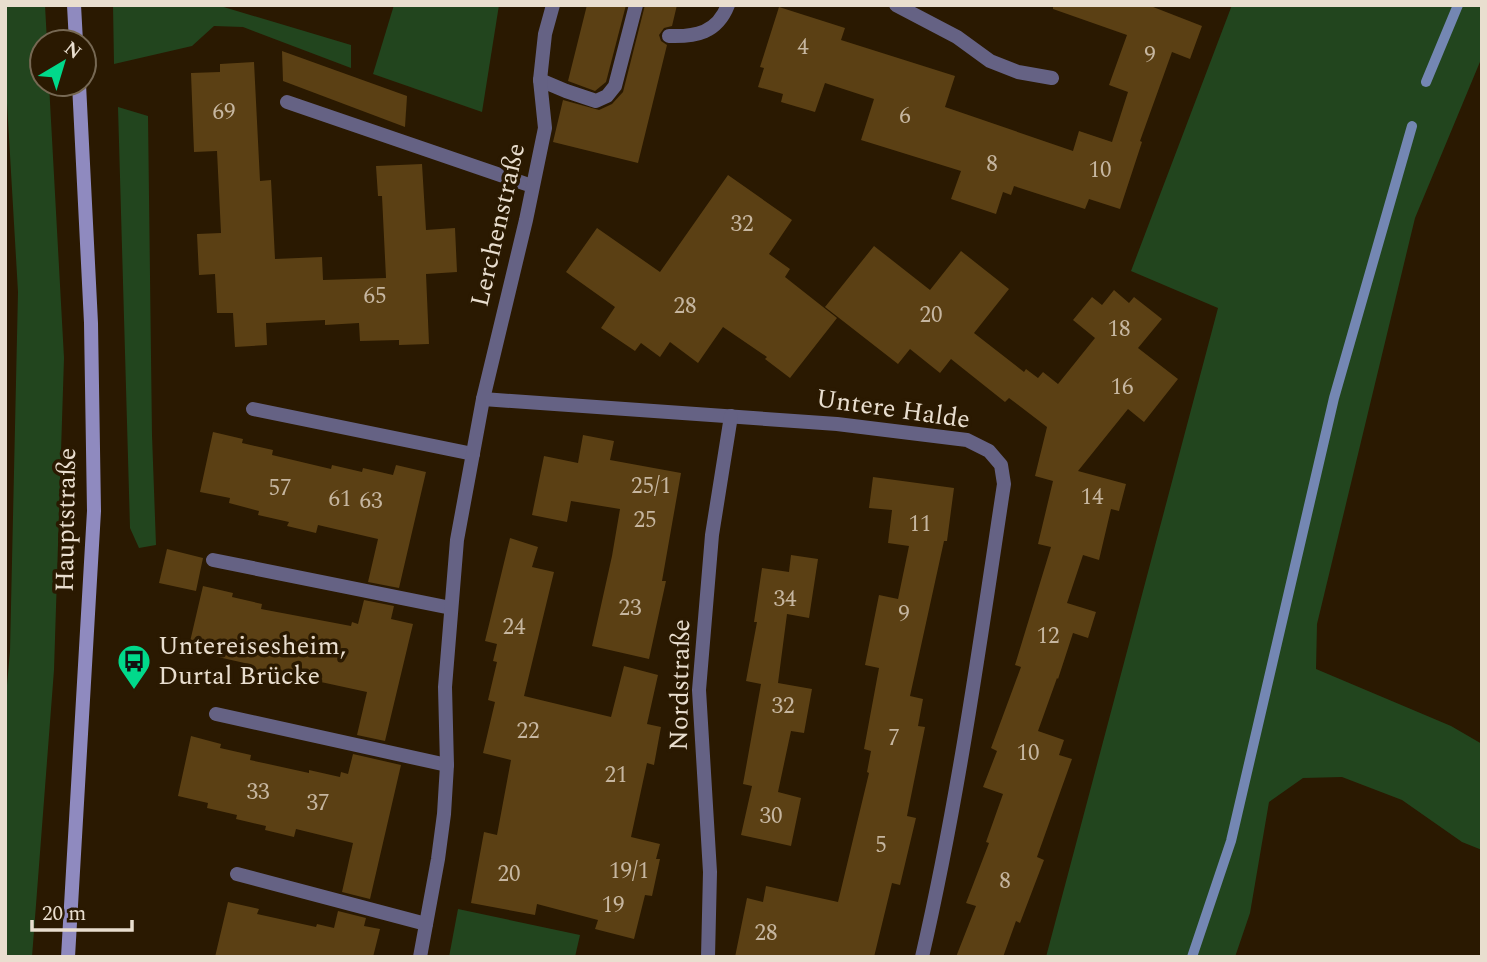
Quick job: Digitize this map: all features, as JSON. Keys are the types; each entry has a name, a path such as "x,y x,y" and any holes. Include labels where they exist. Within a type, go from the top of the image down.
{"main road":[{"path":"74,5 75,28"},
{"name":"Hauptstraße","path":"68,957 94,511 91,323 80,98"}],"street":[{"name":"Lerchenstraße","path":"421,957 441,836 447,765 445,687 457,540 483,399 545,128 540,80 545,34 553,5"},
{"path":"540,80 596,101 607,96 615,86 636,5"},
{"path":"669,36 692,37 709,30 723,16 727,5"},
{"path":"896,5 957,37 990,61 1018,72 1052,78"},
{"path":"287,102 532,186"},
{"name":"Untere Halde","path":"483,399 837,424 967,440 989,452 1000,465 1004,484 974,682 937,893 922,957"},
{"path":"253,409 473,454"},
{"name":"Nordstraße","path":"708,957 710,872 699,690 712,534 730,416"},
{"path":"213,560 451,608"},
{"path":"216,713 447,765"},
{"path":"237,874 426,924"}],"green space":[{"path":"5,5 45,5 46,28 28,28 28,98 50,98 64,358 54,670 32,957 5,957 5,708 10,651 18,292 5,69"},
{"path":"113,5 217,5 351,45 351,68 243,27 214,26 192,46 114,64"},
{"path":"394,5 499,5 482,112 373,74"},
{"path":"1232,5 1482,5 1482,57 1415,218 1317,624 1316,669 1451,726 1482,744 1482,850 1462,842 1402,800 1342,777 1303,778 1269,802 1250,913 1235,957 1046,957 1218,308 1131,271"},
{"path":"118,107 148,116 156,545 139,548 130,528"},
{"path":"458,909 580,935 575,957 449,957"}],"building":[{"path":"587,5 626,5 606,82 595,91 568,81"},
{"path":"645,5 677,5 672,26 664,28 659,35 661,41 667,45 638,163 553,142 563,100 599,110 612,104 623,92"},
{"path":"1053,5 1148,5 1202,26 1190,59 1172,52 1140,141 1142,142 1120,209 1089,199 1085,209 1014,186 1011,195 1003,192 996,214 951,199 961,171 861,140 874,99 825,83 815,112 781,102 783,94 758,87 764,68 760,67 779,7 845,28 841,40 955,76 945,107 1073,151 1079,131 1112,142 1128,92 1109,85 1127,35 1053,9"},
{"path":"282,51 407,96 405,127 283,81"},
{"path":"254,62 260,181 271,180 275,259 322,257 323,280 386,278 382,196 378,196 376,166 422,164 426,230 455,228 457,272 426,274 429,344 399,345 399,340 360,341 359,323 325,325 325,320 266,323 267,345 235,347 233,313 217,313 215,274 199,275 197,234 221,233 217,151 194,152 191,73 220,72 220,64"},
{"path":"728,175 792,220 769,254 790,269 785,277 837,318 790,378 765,359 767,357 723,327 698,363 670,342 660,357 641,343 635,351 601,328 615,307 566,272 597,228 660,272"},
{"path":"874,246 930,290 961,251 1009,289 974,333 1024,372 1026,369 1038,378 1043,372 1058,384 1095,338 1073,320 1092,297 1102,305 1114,290 1129,303 1134,297 1162,319 1138,348 1178,379 1144,422 1128,409 1078,471 1126,484 1119,511 1111,509 1099,560 1083,555 1067,603 1096,612 1088,638 1073,633 1038,731 1064,740 1059,755 1072,759 1037,857 1044,860 1020,923 1016,921 1003,957 956,957 976,906 966,903 989,843 986,842 1003,794 983,787 997,751 991,748 1021,667 1015,665 1051,547 1038,544 1053,481 1035,476 1047,427 1009,398 1005,402 951,359 940,373 910,349 898,364 825,307"},
{"path":"213,432 243,439 242,443 273,450 272,455 331,469 332,465 362,472 363,468 393,475 396,465 426,472 399,588 368,582 378,539 318,525 316,533 287,526 289,522 258,515 259,511 229,503 230,498 200,492"},
{"path":"583,435 614,441 610,460 681,473 662,581 666,581 649,659 592,646 620,509 571,501 567,522 532,515 544,456 578,463"},
{"path":"873,477 954,488 947,541 944,541 910,696 923,699 918,726 925,727 907,816 916,818 900,885 892,883 874,957 735,957 747,898 763,902 766,886 838,902 869,773 871,751 864,749 879,668 865,665 879,595 898,599 909,546 888,543 892,510 869,508"},
{"path":"510,538 538,547 532,567 554,572 524,696 611,717 624,666 658,675 647,724 661,727 654,765 647,763 631,837 660,844 656,859 660,859 652,896 645,895 634,939 595,929 598,920 537,904 535,915 471,903 484,832 497,835 511,760 483,753 495,702 488,700 497,662 493,661 497,644 485,641"},
{"path":"167,549 203,558 196,591 159,583"},
{"path":"791,555 818,559 809,618 787,614 778,683 812,689 804,733 791,731 778,792 801,798 791,846 741,835 752,786 743,784 761,684 746,681 757,622 754,622 762,568 789,572"},
{"path":"203,586 262,604 261,609 351,626 352,622 358,624 364,600 394,606 391,619 413,624 385,741 357,735 367,692 307,679 306,686 277,680 277,676 248,669 249,664 218,657 219,653 189,646"},
{"path":"191,736 221,744 220,748 251,755 250,760 309,773 309,770 340,777 341,772 348,774 353,754 401,765 370,899 342,892 353,843 296,829 294,837 265,830 266,826 236,819 237,815 207,808 208,803 178,796"},
{"path":"228,902 259,909 257,914 316,927 317,924 334,928 338,911 366,918 364,926 380,929 373,957 215,957"}],"waterway":[{"path":"1426,82 1458,5"},
{"path":"1192,957 1231,841 1334,398 1412,126"}],"place":[{"name":"Untereisesheim, Durtal Brücke","path":"134,691"}]}
